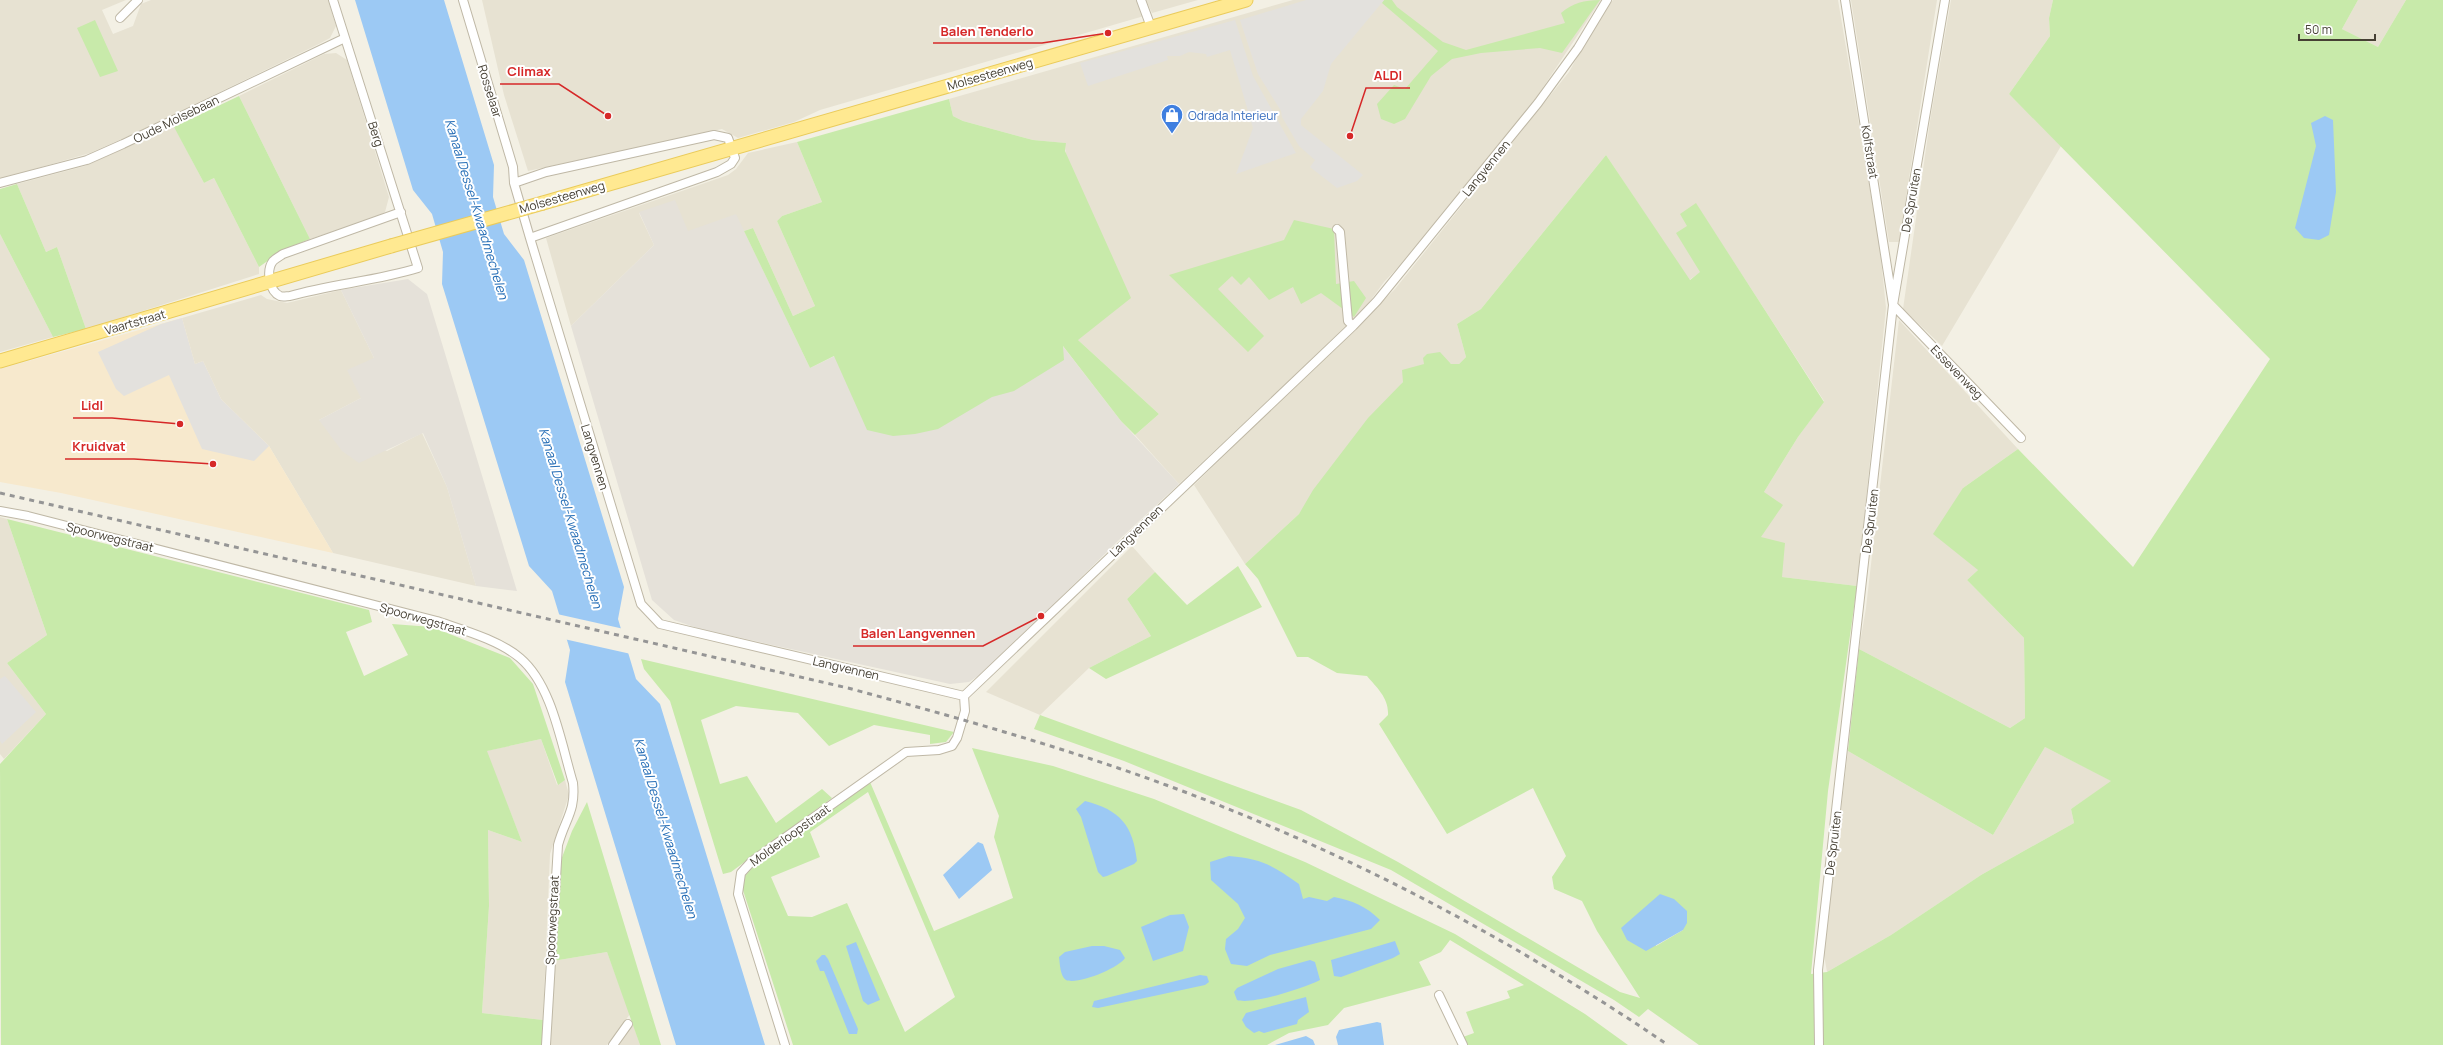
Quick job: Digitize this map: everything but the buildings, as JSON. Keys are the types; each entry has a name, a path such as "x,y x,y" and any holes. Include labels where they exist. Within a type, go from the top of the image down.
{"main road":[{"name":"Molsesteenweg","path":"392,246 1246,0"},
{"name":"Vaartstraat","path":"0,361 392,246"}],"street":[{"path":"120,18 138,0"},
{"name":"Berg","path":"270,282 280,296 290,296 357,281 389,277 418,268 333,0"},
{"name":"Rosselaar","path":"463,0 513,167 514,183"},
{"path":"1141,0 1151,27"},
{"name":"Langvennen","path":"514,183 637,596 649,615 660,624 964,696 978,685 1353,326 1397,278 1538,103 1575,52 1607,0"},
{"name":"Kolfstraat","path":"1845,0 1893,305"},
{"name":"De Spruiten","path":"1820,1045 1818,970 1893,305 1945,0"},
{"name":"Oude Molsebaan","path":"0,183 87,160 116,148 345,38"},
{"name":"Molsesteenweg","path":"514,183 546,172 714,135 728,138 733,148 735,158 731,164 717,172 530,238"},
{"path":"270,282 269,269 273,261 284,254 401,212"},
{"path":"1337,229 1340,232 1348,321 1353,326"},
{"name":"Essevenweg","path":"1893,305 2021,438"},
{"name":"Spoorwegstraat","path":"0,511 35,518 437,621 475,634 519,657 529,667 545,690 575,798 572,810 562,828 558,844 546,1045"},
{"name":"Molderloopstraat","path":"784,1045 738,894 741,873 752,861 906,752 939,750 952,746 957,738 965,711 964,696"},
{"path":"1439,995 1463,1045"},
{"path":"613,1045 628,1024"}],"shaded area":[{"path":"0,0 126,0 102,10 113,34 133,26 141,4 151,0 328,0 336,26 330,38 319,44 133,134 90,153 0,179"},
{"path":"482,0 1138,0 1144,16 820,110 794,122 738,138 722,129 528,171 504,95"},
{"path":"1146,0 1198,0 1152,13"},
{"path":"1293,0 1601,0 1534,101 1406,259 1384,282 1362,312 1179,484 1135,435 1159,414 1078,340 1065,143 1033,140 963,121 953,116 949,99"},
{"path":"1306,0 1384,0 1331,64 1323,91 1301,119 1301,125 1363,175 1357,181 1337,188 1310,167 1315,160 1299,146 1282,117 1281,111 1258,74 1240,20"},
{"path":"1613,0 1838,0 1880,249 1886,308 1857,586 1782,577 1761,538 1764,492 1798,437 1824,401 1696,204 1687,226 1701,272 1689,280 1606,155 1481,309 1457,324 1466,357 1459,364 1451,364 1443,358 1424,364 1403,382 1299,514 1245,564 1194,485 1395,289 1569,72 1595,25"},
{"path":"1851,0 1937,0 1899,242 1889,242"},
{"path":"1951,0 2053,0 2049,18 2050,36 2009,94 2061,146 1942,346 1903,309 1930,121"},
{"path":"2358,0 2406,0 2378,47 2342,29"},
{"path":"1235,20 1253,76 1296,153 1236,174 1253,128 1230,50 1207,57 1206,54 1189,52 1180,56 1167,56 1168,60 1088,86 1080,63"},
{"path":"336,53 347,60 389,197 385,212 375,218 310,239 239,96 324,54"},
{"path":"174,126 204,183 214,178 259,267 259,274 86,329 57,247 46,252 17,184 85,166"},
{"path":"797,142 822,202 782,216 777,221 815,306 793,316 753,228 744,231 687,231 639,213 654,245 571,326 546,238 728,175 736,169 748,153"},
{"path":"675,200 688,231 736,214 810,368 841,353 1062,345 1121,421 1179,484 1122,537 987,670 969,682 950,684 700,629 674,620 652,600 571,326 654,245 639,212"},
{"path":"0,234 53,337 0,352"},
{"path":"408,279 427,294 517,591 476,586 447,487 423,433 359,463 342,451 319,420 361,398 347,370 374,358 341,290"},
{"path":"341,290 374,358 361,398 319,420 387,451 422,433 447,487 476,586 333,553 269,446 221,399 203,361 195,364 182,318 261,295 267,299 287,303"},
{"path":"182,318 195,364 203,361 221,399 269,446 333,553 61,493 0,482 0,369"},
{"path":"182,318 195,364 203,361 221,399 269,446 254,461 202,449 169,375 124,396 116,389 98,352 161,324"},
{"path":"1899,320 2018,449 1963,488 1978,570 1967,580 2024,638 2025,718 2010,728 1859,649 1866,608"},
{"path":"0,517 7,519 47,635 7,663 46,714 4,759 0,754"},
{"path":"1132,546 1155,572 1127,599 1151,636 1089,668 1040,715 986,692"},
{"path":"5,676 36,712 2,744 0,741 0,679"},
{"path":"541,739 557,785 565,780 569,795 550,854 543,1020 482,1013 489,906 488,830 522,842 486,751"},
{"path":"2045,747 2112,781 2071,809 2074,823 1981,875 1891,935 1827,972 1824,955 1848,751 1993,835"},
{"path":"607,952 630,1014 607,1045 551,1045 553,961"},
{"path":"633,1024 640,1045 618,1045"}],"green space":[{"path":"1384,0 1392,0 1397,7 1443,42 1466,50 1565,23 1561,13 1565,10 1579,3 1600,0 1562,53 1540,48 1481,53 1452,59 1431,76 1405,119 1394,124 1381,119 1377,104 1394,85 1405,89 1438,51 1382,3"},
{"path":"2053,0 2358,0 2342,29 2378,47 2406,0 2443,0 2443,1045 1699,1045 1648,1009 1639,1017 1614,1000 1391,870 1124,761 1034,729 1040,715 1301,810 1398,862 1620,992 1640,998 1597,931 1582,901 1554,889 1552,877 1566,856 1533,788 1447,834 1379,724 1388,715 1388,709 1387,703 1378,689 1367,676 1337,673 1308,657 1297,657 1258,579 1245,564 1299,514 1313,490 1368,418 1403,382 1402,370 1424,364 1423,358 1427,354 1440,352 1451,364 1459,364 1466,357 1457,324 1481,309 1606,155 1690,280 1700,272 1676,233 1687,226 1680,214 1696,203 1824,402 1798,437 1764,492 1783,505 1761,537 1785,543 1782,577 1857,586 1828,791 1811,974 1827,972 1891,935 1981,875 2074,823 2071,809 2111,781 2045,747 1993,835 1848,751 1859,649 2010,728 2025,718 2024,638 1967,580 1978,570 1933,534 1963,488 2018,449 2133,567 2270,359 2009,94 2050,36 2049,18","holes":["1660,894 1683,930 1656,946"]},
{"path":"95,20 118,71 100,77 77,28"},
{"path":"239,96 310,239 283,250 259,267 214,178 204,183 174,127"},
{"path":"949,99 953,116 963,121 1033,140 1066,143 1065,151 1131,298 1078,340 1159,414 1135,435 1121,421 1063,346 1064,360 1014,391 992,397 938,429 915,434 893,436 867,430 834,356 810,368 744,231 753,228 793,316 815,306 777,221 782,216 822,202 797,142"},
{"path":"17,184 46,252 57,247 86,329 53,337 0,234 0,189"},
{"path":"1294,220 1334,229 1336,284 1354,281 1366,298 1354,317 1321,293 1301,304 1293,287 1269,300 1249,277 1241,285 1232,276 1218,289 1264,336 1248,352 1169,275 1284,240"},
{"path":"7,519 369,610 372,622 346,632 364,676 408,655 392,624 432,627 510,658 533,684 565,780 558,785 541,739 487,751 522,842 488,830 489,906 482,1013 543,1020 542,1045 1,1045 0,764 46,714 7,663 47,635"},
{"path":"1238,566 1262,607 1106,679 1089,668 1151,636 1127,599 1155,572 1187,605"},
{"path":"641,659 954,732 946,742 930,744 930,735 874,725 829,746 798,713 736,706 701,720 720,784 747,776 776,823 822,789 832,798 731,872 723,874 670,701 644,669"},
{"path":"972,748 1053,766 1154,799 1305,862 1455,934 1585,1014 1628,1045 1467,1045 1463,1037 1474,1033 1466,1012 1510,998 1507,991 1524,985 1450,940 1441,952 1419,962 1431,985 1344,1008 1328,1025 1289,1033 1267,1045 793,1045 740,881 759,861 870,782 934,931 1013,898 994,837 999,816","holes":["868,792 955,997 905,1032 847,903 812,917 788,916 771,877 820,857 810,832"]},
{"path":"587,802 661,1045 640,1045 607,952 553,961 561,860 572,831"}],"water":[{"name":"Kanaal Dessel-Kwaadmechelen","path":"355,0 444,0 494,165 493,197 504,234 524,260 624,587 618,619 636,679 660,704 765,1045 676,1045 565,682 570,650 552,591 529,566 442,284 443,252 432,214 413,190"},
{"path":"2325,116 2333,120 2336,192 2329,235 2319,240 2304,238 2295,228 2316,146 2311,123"},
{"path":"1085,801 1107,809 1116,814 1123,821 1132,838 1135,848 1137,861 1134,864 1103,877 1098,872 1081,817 1076,809"},
{"path":"978,842 983,844 992,870 959,899 943,875"},
{"path":"1229,856 1259,861 1281,872 1299,884 1303,899 1309,897 1327,901 1334,897 1353,902 1375,915 1380,920 1371,929 1270,955 1247,966 1231,964 1225,949 1226,939 1238,929 1245,918 1238,904 1211,880 1210,862"},
{"path":"1660,894 1674,899 1687,911 1687,923 1683,930 1646,951 1627,940 1621,928"},
{"path":"1184,914 1189,927 1183,951 1153,961 1141,927 1170,915"},
{"path":"1395,941 1400,954 1341,977 1334,976 1331,960"},
{"path":"856,942 880,1000 868,1005 863,1001 846,946"},
{"path":"1092,946 1104,946 1120,950 1125,958 1115,966 1098,975 1079,980 1066,980 1061,973 1059,957 1065,952"},
{"path":"822,955 825,955 828,959 858,1029 857,1034 849,1034 824,971 820,971 816,961"},
{"path":"1310,960 1315,962 1320,980 1291,991 1266,998 1245,1001 1237,1000 1234,992 1237,988 1278,969"},
{"path":"1200,975 1207,976 1209,982 1205,985 1098,1008 1092,1007 1094,1001"},
{"path":"1306,997 1309,1012 1298,1020 1297,1024 1264,1033 1259,1031 1254,1033 1246,1027 1242,1020 1246,1013"},
{"path":"1377,1022 1381,1023 1384,1045 1338,1045 1336,1037 1339,1030"},
{"path":"1306,1036 1313,1040 1315,1045 1275,1045"}],"pier":[{"path":"557,614 624,629 631,654 564,639"}],"railway":[{"path":"0,493 848,688 981,725 1112,766 1198,797 1260,822 1381,877 1498,939 1556,973 1668,1045"}],"place":[{"name":"Balen Tenderlo","path":"1108,33"},
{"name":"Climax","path":"608,116"},
{"name":"Odrada Interieur","path":"1172,134"},
{"name":"ALDI","path":"1350,136"},
{"name":"Lidl","path":"180,424"},
{"name":"Kruidvat","path":"213,464"},
{"name":"Balen Langvennen","path":"1041,616"}]}
